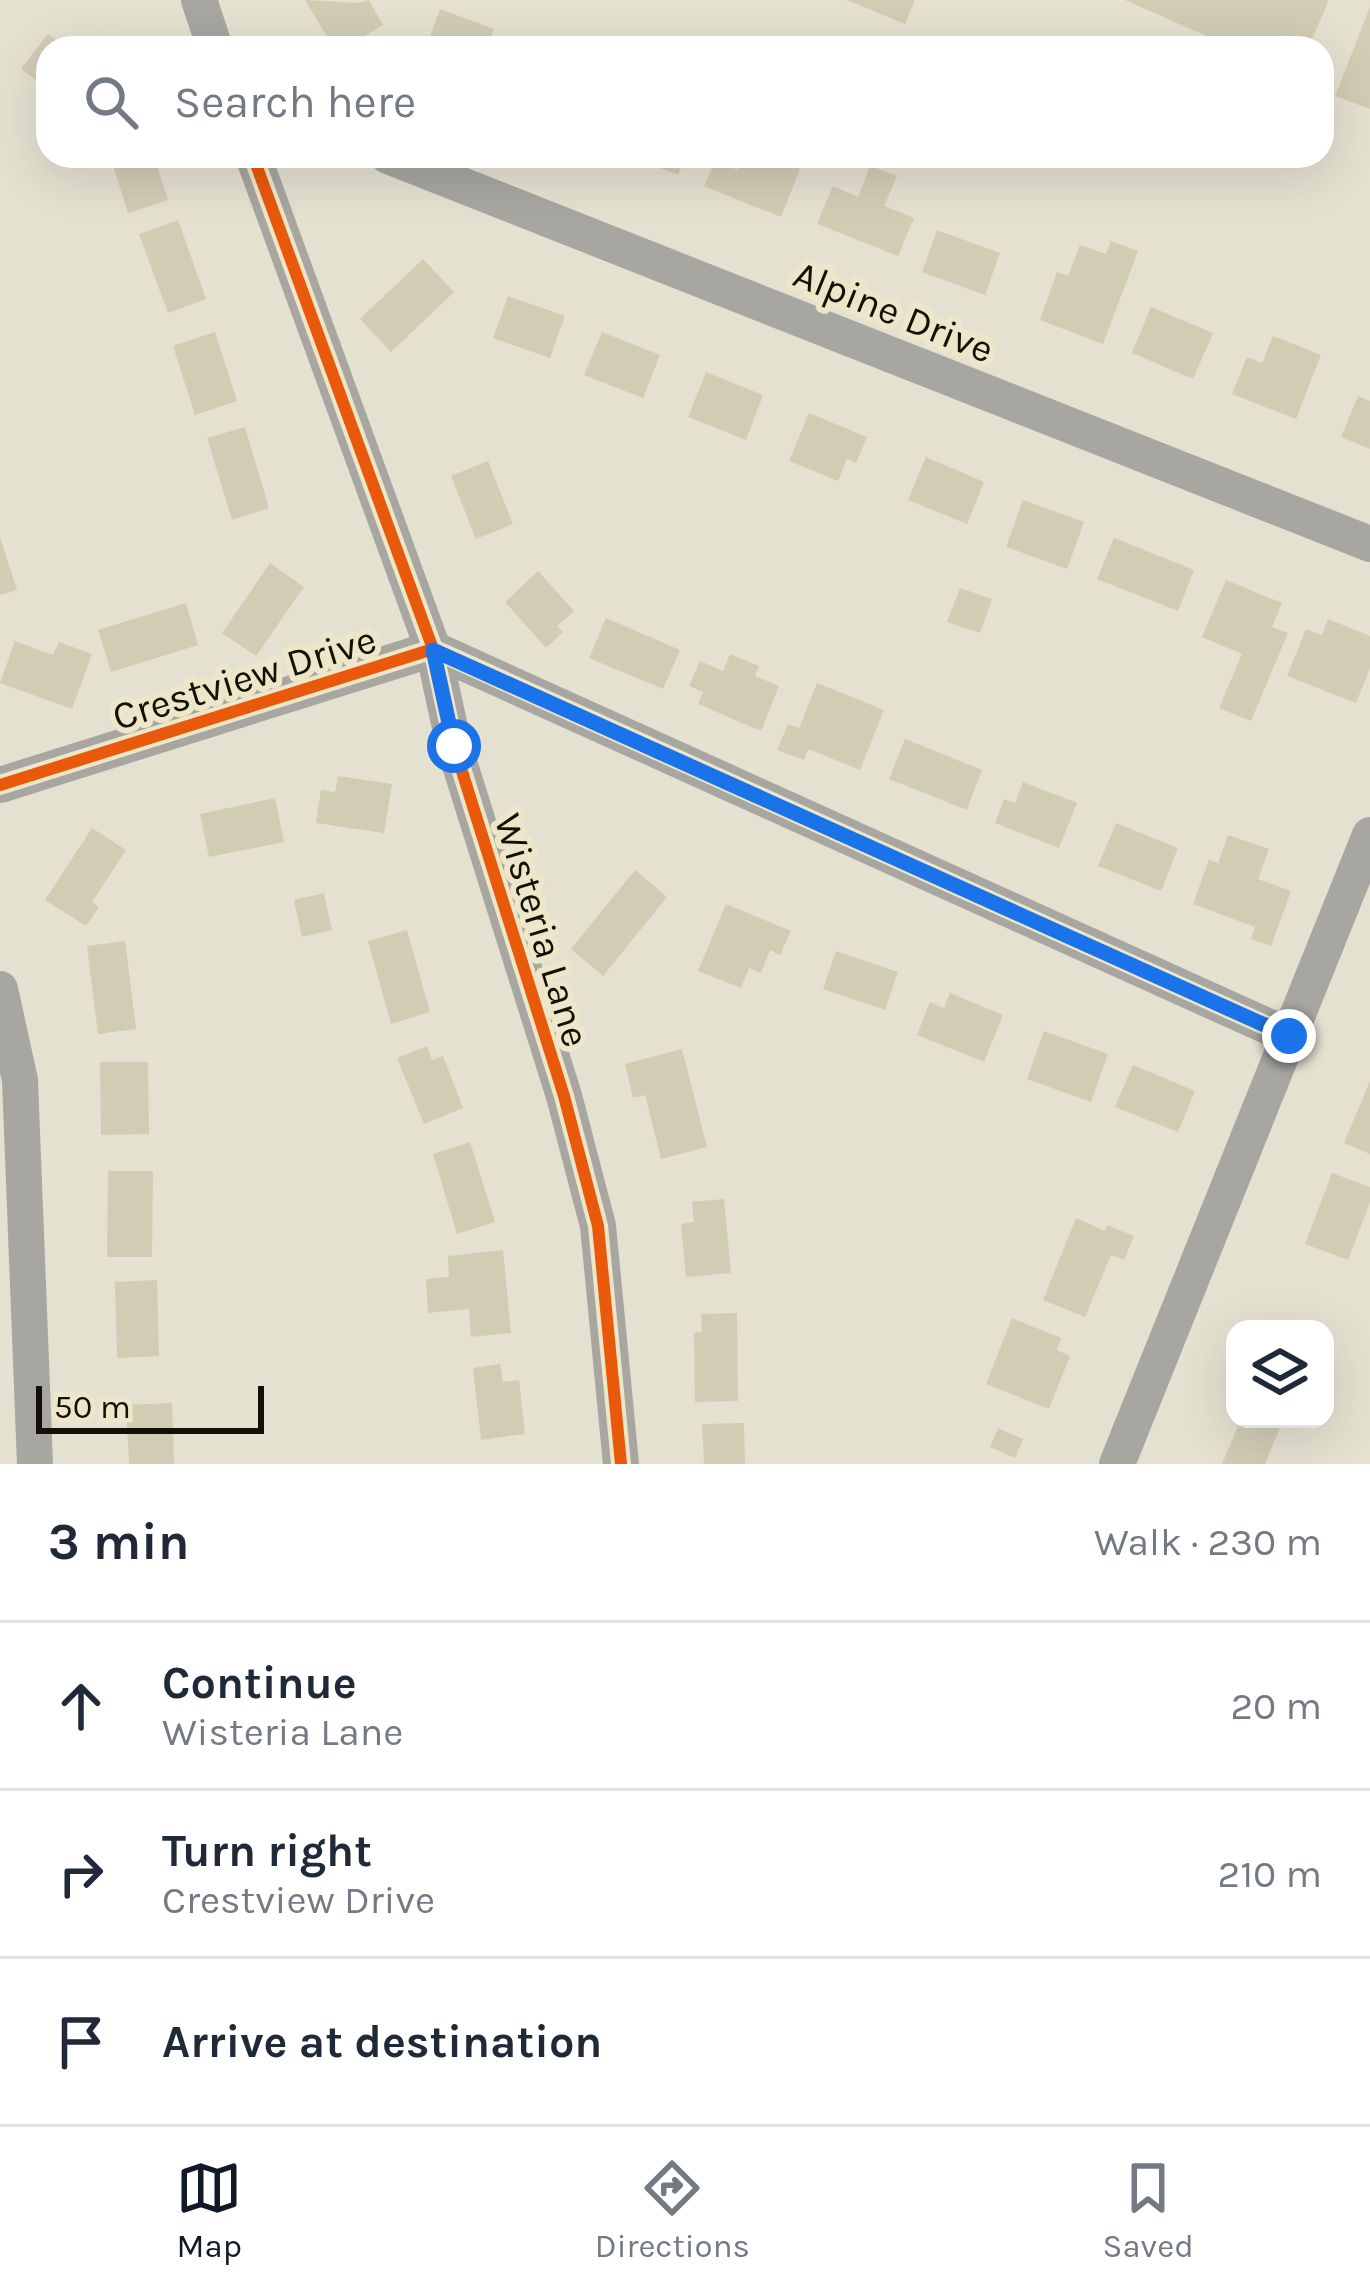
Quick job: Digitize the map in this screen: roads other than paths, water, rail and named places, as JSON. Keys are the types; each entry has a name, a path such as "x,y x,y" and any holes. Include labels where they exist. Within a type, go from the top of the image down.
{"street":[{"path":"199,0 211,36"},
{"name":"Wisteria Lane","path":"257,168 433,650 454,746 564,1096 598,1226 621,1464"},
{"name":"Alpine Drive","path":"418,168 1370,544"},
{"name":"Crestview Drive","path":"0,785 433,650 1289,1036"},
{"path":"1117,1464 1370,835"},
{"path":"0,989 20,1080 35,1464"}]}
